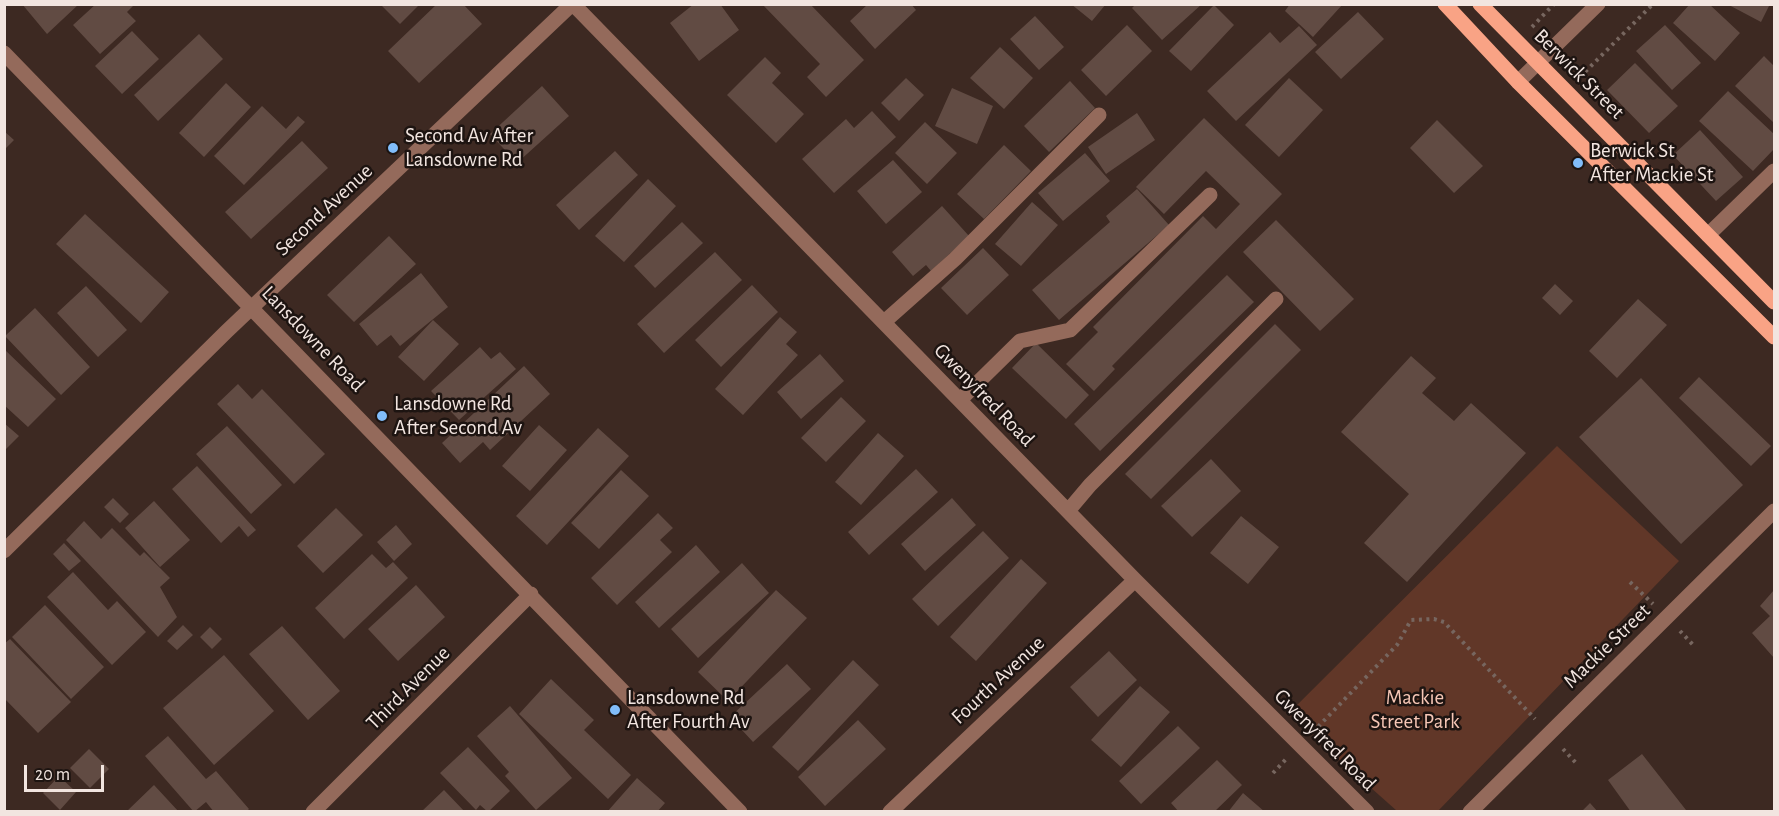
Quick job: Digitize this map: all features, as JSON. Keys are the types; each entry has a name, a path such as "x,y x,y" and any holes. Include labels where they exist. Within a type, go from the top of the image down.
{"main road":[{"path":"1445,4 1518,82 1774,338"},
{"name":"Berwick Street","path":"1480,4 1774,302"}],"street":[{"name":"Second Avenue","path":"4,551 252,308 573,4"},
{"name":"Gwenyfred Road","path":"573,4 1135,580 1367,812"},
{"path":"1518,82 1598,4"},
{"name":"Lansdowne Road","path":"4,53 740,812"},
{"path":"884,322 955,259 1099,115"},
{"path":"1708,235 1774,171"},
{"path":"960,400 1020,341 1070,330 1210,195"},
{"path":"1068,511 1090,485 1276,299"},
{"name":"Mackie Street","path":"1470,812 1774,511"},
{"name":"Fourth Avenue","path":"890,812 1135,580"},
{"name":"Third Avenue","path":"313,812 531,594"}],"path":[{"path":"1532,27 1554,4"},
{"path":"1579,77 1653,4"},
{"path":"1273,773 1397,645 1411,620 1434,619 1444,622 1576,763"}],"green space":[{"name":"Mackie Street Park","path":"1557,446 1679,561 1438,811 1397,811 1288,714"}],"building":[{"path":"22,4 79,4 47,34"},
{"path":"96,4 135,4 127,12 136,21 100,54 73,25"},
{"path":"380,4 420,4 400,24"},
{"path":"437,4 463,4 482,24 419,83 388,51"},
{"path":"694,4 720,4 739,30 699,61 670,23"},
{"path":"762,4 810,4 864,60 826,97 807,77 820,64"},
{"path":"868,4 911,4 916,10 875,49 850,21"},
{"path":"1071,4 1106,4 1092,21"},
{"path":"1136,4 1202,4 1162,40 1132,8"},
{"path":"1290,4 1343,4 1313,37 1285,11"},
{"path":"1690,4 1709,4 1740,33 1715,61 1673,23"},
{"path":"1727,4 1770,4 1761,22"},
{"path":"1214,5 1234,25 1191,71 1169,51"},
{"path":"1358,12 1384,39 1341,79 1315,52"},
{"path":"1035,16 1064,47 1039,70 1010,39"},
{"path":"1127,25 1152,51 1106,96 1081,70"},
{"path":"1665,25 1701,63 1672,90 1636,51"},
{"path":"1299,26 1317,45 1236,121 1207,91 1270,32 1280,43"},
{"path":"132,31 159,59 122,94 95,66"},
{"path":"199,34 223,59 158,121 134,95"},
{"path":"1000,47 1033,78 1004,109 970,78"},
{"path":"1764,56 1774,66 1774,123 1735,86"},
{"path":"765,57 781,73 772,83 804,114 776,143 727,95"},
{"path":"1635,63 1678,106 1649,133 1607,90"},
{"path":"906,78 924,95 899,121 881,103"},
{"path":"1289,78 1323,110 1279,157 1245,125"},
{"path":"1070,81 1095,108 1049,152 1024,126"},
{"path":"226,83 251,107 204,157 179,133"},
{"path":"542,86 569,116 517,163 490,134"},
{"path":"952,88 993,106 977,144 935,126"},
{"path":"1728,91 1774,134 1774,149 1753,171 1699,121"},
{"path":"262,106 286,129 298,116 305,122 244,185 214,156"},
{"path":"872,111 896,137 834,193 802,159 846,119 854,128"},
{"path":"1137,113 1155,140 1106,174 1088,147"},
{"path":"1204,118 1282,194 1112,366 1115,369 1094,391 1066,364 1098,332 1093,327 1203,216 1216,229 1240,204 1206,171 1164,214 1136,187"},
{"path":"1437,120 1483,166 1454,193 1410,148"},
{"path":"925,122 957,153 927,184 895,153"},
{"path":"1700,130 1743,177 1716,201 1673,155"},
{"path":"4,131 14,140 4,150"},
{"path":"302,141 328,168 251,239 225,212"},
{"path":"1004,145 1031,171 984,219 957,194"},
{"path":"615,151 638,175 579,230 556,205"},
{"path":"1085,153 1110,181 1063,221 1038,193"},
{"path":"893,160 922,192 886,224 857,191"},
{"path":"648,179 676,206 624,262 595,236"},
{"path":"1137,189 1169,225 1059,320 1032,290 1110,222 1106,216"},
{"path":"1032,202 1058,225 1021,266 995,244"},
{"path":"942,206 969,236 931,271 926,265 913,276 892,252"},
{"path":"85,214 169,292 141,323 56,244"},
{"path":"1276,220 1354,299 1320,331 1243,252"},
{"path":"682,222 703,243 655,288 634,266"},
{"path":"389,236 416,264 354,322 327,295"},
{"path":"983,248 1009,275 967,315 941,288"},
{"path":"715,252 742,280 664,353 637,324"},
{"path":"421,273 448,307 400,346 391,335 377,346 359,324"},
{"path":"1227,275 1254,302 1100,451 1074,424"},
{"path":"1555,284 1573,301 1560,315 1542,298"},
{"path":"752,285 778,312 721,367 695,340"},
{"path":"86,286 127,330 98,357 57,313"},
{"path":"1638,299 1667,325 1617,378 1589,351"},
{"path":"35,308 90,367 61,395 5,336"},
{"path":"780,317 797,332 786,344 798,355 743,415 715,389"},
{"path":"433,320 459,344 424,381 398,357"},
{"path":"1275,324 1301,350 1151,499 1125,474"},
{"path":"1036,343 1089,395 1066,419 1012,368"},
{"path":"480,347 491,359 500,352 516,369 459,420 431,391"},
{"path":"4,349 56,399 28,427 4,405"},
{"path":"820,354 844,381 801,419 777,392"},
{"path":"1411,356 1436,378 1422,393 1454,421 1471,403 1526,453 1407,582 1364,543 1409,494 1341,432"},
{"path":"524,366 550,394 490,450 483,442 460,463 442,443"},
{"path":"1699,377 1771,446 1751,466 1679,398"},
{"path":"1641,378 1743,485 1681,544 1579,437"},
{"path":"238,384 252,399 262,389 325,454 294,484 217,404"},
{"path":"841,397 866,421 826,462 801,438"},
{"path":"4,423 19,436 4,451"},
{"path":"539,425 567,450 530,491 502,466"},
{"path":"227,426 282,485 251,514 196,454"},
{"path":"598,428 629,456 547,545 516,516"},
{"path":"878,433 904,456 861,505 835,482"},
{"path":"1211,459 1241,491 1192,537 1161,506"},
{"path":"197,466 256,530 248,537 239,526 221,543 172,489"},
{"path":"916,469 938,492 869,555 848,532"},
{"path":"621,470 649,496 599,549 571,523"},
{"path":"113,498 129,514 120,523 104,507"},
{"path":"952,498 976,525 925,571 901,544"},
{"path":"154,501 190,540 160,567 125,528"},
{"path":"336,508 363,535 323,573 297,546"},
{"path":"658,513 673,528 660,540 672,552 617,605 591,578"},
{"path":"1241,516 1279,547 1248,584 1210,553"},
{"path":"84,521 101,539 112,528 140,556 144,552 170,578 160,587 177,617 158,637 66,540"},
{"path":"396,525 412,544 394,561 377,542"},
{"path":"983,531 1009,558 938,626 912,599"},
{"path":"64,543 81,561 69,571 53,554"},
{"path":"696,545 720,572 659,628 635,602"},
{"path":"372,554 386,568 393,562 408,578 344,639 315,608"},
{"path":"1021,559 1047,583 976,661 950,637"},
{"path":"742,563 769,593 698,658 671,629"},
{"path":"73,572 108,610 117,601 146,632 112,665 47,597"},
{"path":"416,585 445,617 398,661 368,629"},
{"path":"776,590 807,618 728,701 698,672"},
{"path":"1774,590 1774,658 1752,633 1770,616 1760,606"},
{"path":"45,605 104,667 71,699 12,637"},
{"path":"183,625 193,635 177,650 167,641"},
{"path":"282,626 340,691 308,720 249,654"},
{"path":"210,627 222,639 212,649 200,637"},
{"path":"10,639 71,702 38,733 4,698 4,644"},
{"path":"1109,651 1137,680 1098,717 1070,687"},
{"path":"224,655 274,711 214,765 163,708"},
{"path":"853,660 879,685 798,771 772,747"},
{"path":"787,664 811,689 753,742 730,717"},
{"path":"551,679 594,720 584,730 631,775 608,799 519,714"},
{"path":"1140,686 1170,712 1121,767 1091,740"},
{"path":"510,706 572,778 536,810 505,776 509,772 477,736"},
{"path":"858,720 886,749 825,806 798,777"},
{"path":"1178,726 1200,748 1141,804 1119,781"},
{"path":"168,736 206,779 216,771 249,809 246,812 214,812 206,802 194,812 145,756"},
{"path":"468,747 510,791 488,812 480,805 476,810 440,773"},
{"path":"89,749 109,769 90,788 70,768"},
{"path":"1642,754 1686,810 1684,812 1631,812 1608,780"},
{"path":"1217,760 1242,785 1214,812 1179,812 1171,803"},
{"path":"59,776 76,792 60,810 43,793"},
{"path":"637,778 665,803 657,812 607,812"},
{"path":"154,785 179,812 126,812"},
{"path":"444,790 465,812 421,812"},
{"path":"1243,793 1265,812 1228,812"},
{"path":"1590,803 1598,812 1581,812"}],"place":[{"name":"Second Av After Lansdowne Rd","path":"393,148"},
{"name":"Berwick St After Mackie St","path":"1578,163"},
{"name":"Lansdowne Rd After Second Av","path":"382,416"},
{"name":"Lansdowne Rd After Fourth Av","path":"615,710"}]}
